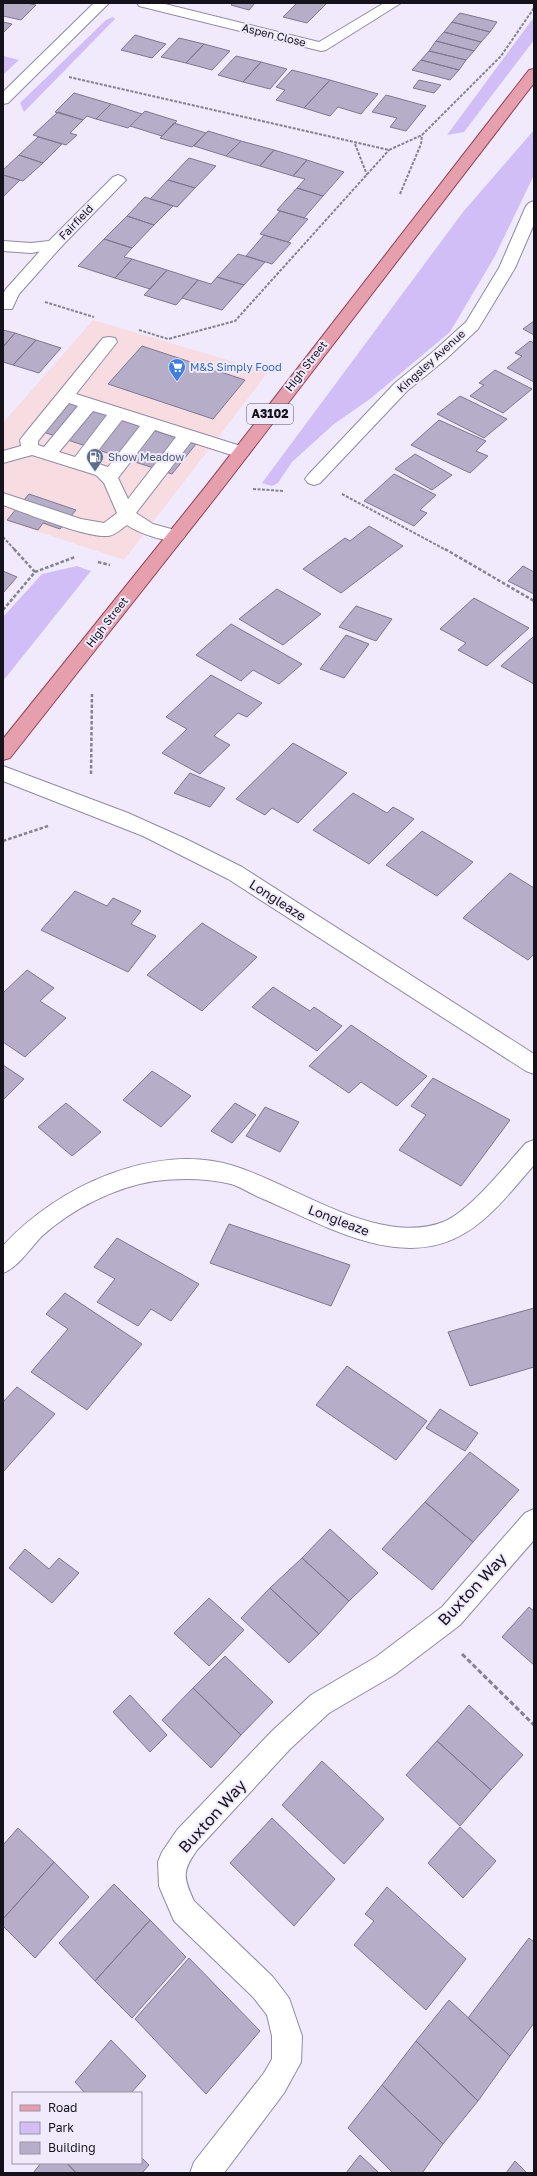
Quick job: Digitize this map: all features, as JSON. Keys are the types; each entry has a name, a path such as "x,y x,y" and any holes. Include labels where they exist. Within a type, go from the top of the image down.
{"main road":[{"name":"High Street","path":"3,753 176,536 534,73"}],"street":[{"path":"3,100 102,3"},
{"name":"Aspen Close","path":"144,3 321,47 338,35 394,3"},
{"name":"Fairfield","path":"3,246 31,248 54,245 118,180"},
{"name":"Kingsley Avenue","path":"314,479 401,387 440,355 472,325 507,268 534,206"},
{"path":"9,298 54,245"},
{"path":"32,449 29,446 29,440 109,342"},
{"path":"65,396 240,452"},
{"path":"48,454 89,404"},
{"path":"79,464 118,413"},
{"path":"110,476 151,424"},
{"path":"3,499 98,530 106,530 116,525 187,435"},
{"path":"3,457 32,449 102,471 110,476 125,514 133,521 176,536"},
{"name":"Longleaze","path":"3,773 100,809 197,852 235,873 534,1065"},
{"name":"Longleaze","path":"3,1263 39,1226 84,1196 112,1182 144,1173 176,1169 204,1169 234,1176 353,1227 388,1237 419,1237 450,1230 476,1211 534,1150"},
{"name":"Buxton Way","path":"206,2173 274,2083 286,2062 287,2036 279,2008 263,1987 184,1911 173,1886 172,1862 187,1840 276,1746 320,1704 385,1666 451,1616 534,1521"}],"path":[{"path":"138,330 168,339 235,321 388,150 422,135 501,56 534,8"},
{"path":"36,69 388,150"},
{"path":"355,143 367,175"},
{"path":"9,298 101,319"},
{"path":"246,489 291,491 314,479 406,527 534,601"},
{"path":"3,538 35,572"},
{"path":"3,610 35,572 77,556"},
{"path":"436,1627 534,1725"}],"shaded area":[{"name":"Show Meadow","path":"93,320 268,372 124,560 3,520 3,423"}],"green space":[{"path":"113,17 115,19 24,112 20,103 106,20"},
{"path":"534,17 534,40 464,132 447,135"},
{"path":"3,56 19,60 3,75"},
{"path":"534,130 534,175 495,256 450,332 370,399 334,424 292,462 278,483 272,486 262,483 463,212"},
{"path":"77,566 91,571 3,681 3,617 42,574"}],"building":[{"path":"3,3 26,3 36,5 21,20 3,16"},
{"path":"233,3 255,3 249,10 231,5"},
{"path":"297,3 326,4 307,23 283,17"},
{"path":"460,13 497,22 490,32 452,22"},
{"path":"3,22 12,24 3,33"},
{"path":"452,22 490,32 481,42 444,32"},
{"path":"444,32 481,42 474,51 436,41"},
{"path":"135,35 166,44 152,58 121,50"},
{"path":"179,38 204,44 186,63 161,57"},
{"path":"436,41 474,51 466,60 429,51"},
{"path":"204,44 230,51 212,70 186,63"},
{"path":"429,51 466,60 459,70 421,60"},
{"path":"236,56 261,62 243,82 218,75"},
{"path":"421,60 459,70 450,80 412,70"},
{"path":"261,62 287,69 270,89 243,82"},
{"path":"292,70 330,80 304,108 276,100 285,90 276,87"},
{"path":"330,80 378,94 361,114 338,107 330,116 304,108"},
{"path":"419,80 441,85 434,93 413,88"},
{"path":"74,93 111,104 96,119 87,116 83,120 55,112"},
{"path":"386,95 426,106 406,131 390,127 397,118 372,112"},
{"path":"111,104 142,114 128,128 96,119"},
{"path":"145,111 177,121 162,136 130,126"},
{"path":"58,112 83,120 70,133 77,135 66,145 33,135"},
{"path":"174,123 206,133 192,147 160,138"},
{"path":"208,131 241,141 226,156 194,146"},
{"path":"38,137 62,144 43,163 19,155"},
{"path":"241,141 274,150 260,166 226,156"},
{"path":"274,150 307,160 293,176 260,166"},
{"path":"19,155 43,163 23,181 3,175 3,170"},
{"path":"189,158 216,166 195,188 168,180"},
{"path":"307,160 344,172 323,196 297,188 305,179 293,176"},
{"path":"3,175 20,180 3,197"},
{"path":"168,180 195,188 177,207 150,199"},
{"path":"297,188 323,196 304,218 277,210"},
{"path":"145,197 173,206 154,225 127,216"},
{"path":"280,211 308,219 288,242 260,234"},
{"path":"127,216 154,225 132,248 104,239"},
{"path":"264,235 291,243 272,264 246,256"},
{"path":"104,239 132,248 124,257 132,259 115,278 78,266"},
{"path":"238,254 265,262 244,285 217,277"},
{"path":"132,259 167,270 150,289 115,278"},
{"path":"167,270 198,280 176,305 144,295"},
{"path":"217,277 244,285 222,310 182,298 198,280 211,284"},
{"path":"534,321 534,335 523,329"},
{"path":"3,330 15,333 3,347"},
{"path":"15,333 36,340 13,365 3,362 3,347"},
{"path":"36,340 61,348 39,373 13,365"},
{"path":"530,341 534,343 534,382 507,368 522,356 515,353"},
{"name":"M&S Simply Food","path":"142,346 245,380 213,419 108,384"},
{"path":"495,370 532,389 503,413 470,396 484,385 479,383"},
{"path":"460,396 507,419 484,438 437,414"},
{"path":"65,402 196,444 172,474 40,431"},
{"path":"439,420 486,441 476,451 488,456 470,473 411,445"},
{"path":"415,454 452,475 432,490 395,469"},
{"path":"394,474 436,495 420,510 427,513 414,526 364,501"},
{"path":"29,494 76,510 60,529 43,523 38,530 7,520"},
{"path":"369,526 403,546 341,593 303,569 345,538 350,541"},
{"path":"523,566 534,572 534,594 508,581"},
{"path":"3,571 17,577 3,593"},
{"path":"277,589 321,614 283,645 239,619"},
{"path":"474,598 529,628 487,666 458,650 466,643 440,629"},
{"path":"356,606 392,619 376,641 339,627"},
{"path":"231,624 302,664 279,684 253,670 241,681 196,655"},
{"path":"346,635 369,644 344,678 320,669"},
{"path":"534,636 534,684 501,666"},
{"path":"211,675 262,703 247,717 238,713 214,736 230,745 200,774 162,753 187,729 166,717"},
{"path":"293,743 347,773 298,823 272,808 265,815 236,799"},
{"path":"190,773 225,788 210,807 174,793"},
{"path":"353,793 387,813 393,807 414,819 369,864 313,830"},
{"path":"422,831 473,862 437,896 386,865"},
{"path":"510,873 534,888 534,954 528,960 463,918"},
{"path":"75,891 107,906 113,898 141,911 131,924 156,936 128,972 41,930"},
{"path":"202,923 257,957 202,1011 147,975"},
{"path":"27,970 54,988 40,1001 66,1018 25,1057 3,1042 3,993"},
{"path":"273,987 310,1011 314,1007 342,1026 317,1051 252,1007"},
{"path":"351,1025 427,1076 397,1106 361,1082 349,1093 309,1066"},
{"path":"3,1065 24,1079 3,1100"},
{"path":"152,1071 191,1096 161,1127 123,1100"},
{"path":"433,1078 510,1120 461,1186 399,1150 426,1115 411,1106"},
{"path":"66,1103 101,1132 72,1156 38,1127"},
{"path":"235,1103 256,1115 232,1143 211,1131"},
{"path":"265,1107 299,1122 280,1152 246,1136"},
{"path":"229,1224 350,1265 331,1306 210,1263"},
{"path":"117,1238 199,1284 171,1321 151,1309 138,1326 97,1302 115,1279 94,1267"},
{"path":"65,1293 142,1344 87,1410 31,1372 68,1329 46,1314"},
{"path":"534,1308 534,1367 470,1386 448,1332"},
{"path":"347,1366 427,1421 396,1460 316,1405"},
{"path":"17,1387 55,1414 3,1472 3,1402"},
{"path":"440,1409 478,1433 465,1451 426,1428"},
{"path":"470,1452 519,1490 473,1542 425,1502"},
{"path":"425,1502 473,1542 432,1590 382,1549"},
{"path":"330,1529 378,1573 349,1601 302,1558"},
{"path":"25,1549 49,1569 59,1558 79,1573 52,1603 9,1568"},
{"path":"302,1558 349,1601 319,1634 270,1588"},
{"path":"270,1588 319,1634 289,1663 241,1618"},
{"path":"209,1598 244,1630 209,1666 174,1633"},
{"path":"529,1607 534,1611 534,1665 502,1637"},
{"path":"225,1656 273,1702 241,1735 193,1688"},
{"path":"193,1688 241,1735 211,1768 162,1720"},
{"path":"130,1695 167,1735 150,1752 113,1712"},
{"path":"469,1705 523,1755 491,1790 437,1741"},
{"path":"437,1741 491,1790 460,1826 406,1775"},
{"path":"322,1761 384,1819 344,1864 282,1805"},
{"path":"272,1818 335,1879 294,1926 230,1863"},
{"path":"460,1827 496,1861 463,1898 428,1863"},
{"path":"18,1828 54,1862 3,1919 3,1845"},
{"path":"54,1862 89,1897 35,1958 3,1926 3,1919"},
{"path":"114,1884 150,1920 95,1981 59,1943"},
{"path":"387,1887 466,1959 426,2010 354,1945 374,1921 365,1914"},
{"path":"150,1920 186,1957 132,2018 95,1981"},
{"path":"529,1938 534,1942 534,2023 510,2056 468,2018"},
{"path":"189,1958 260,2031 206,2094 135,2019"},
{"path":"449,2000 510,2056 478,2101 416,2041"},
{"path":"111,2040 146,2076 132,2092 84,2092 75,2082"},
{"path":"416,2041 478,2101 443,2144 382,2085"},
{"path":"382,2085 443,2144 422,2173 393,2173 348,2128"},
{"path":"360,2155 379,2173 346,2173"},
{"path":"142,2158 149,2165 142,2173 76,2173 68,2164 142,2164"},
{"path":"515,2161 527,2173 506,2173"},
{"path":"40,2164 68,2164 76,2173 33,2173"}],"place":[{"name":"M&S Simply Food","path":"177,382"},
{"name":"Show Meadow","path":"95,472"}]}
